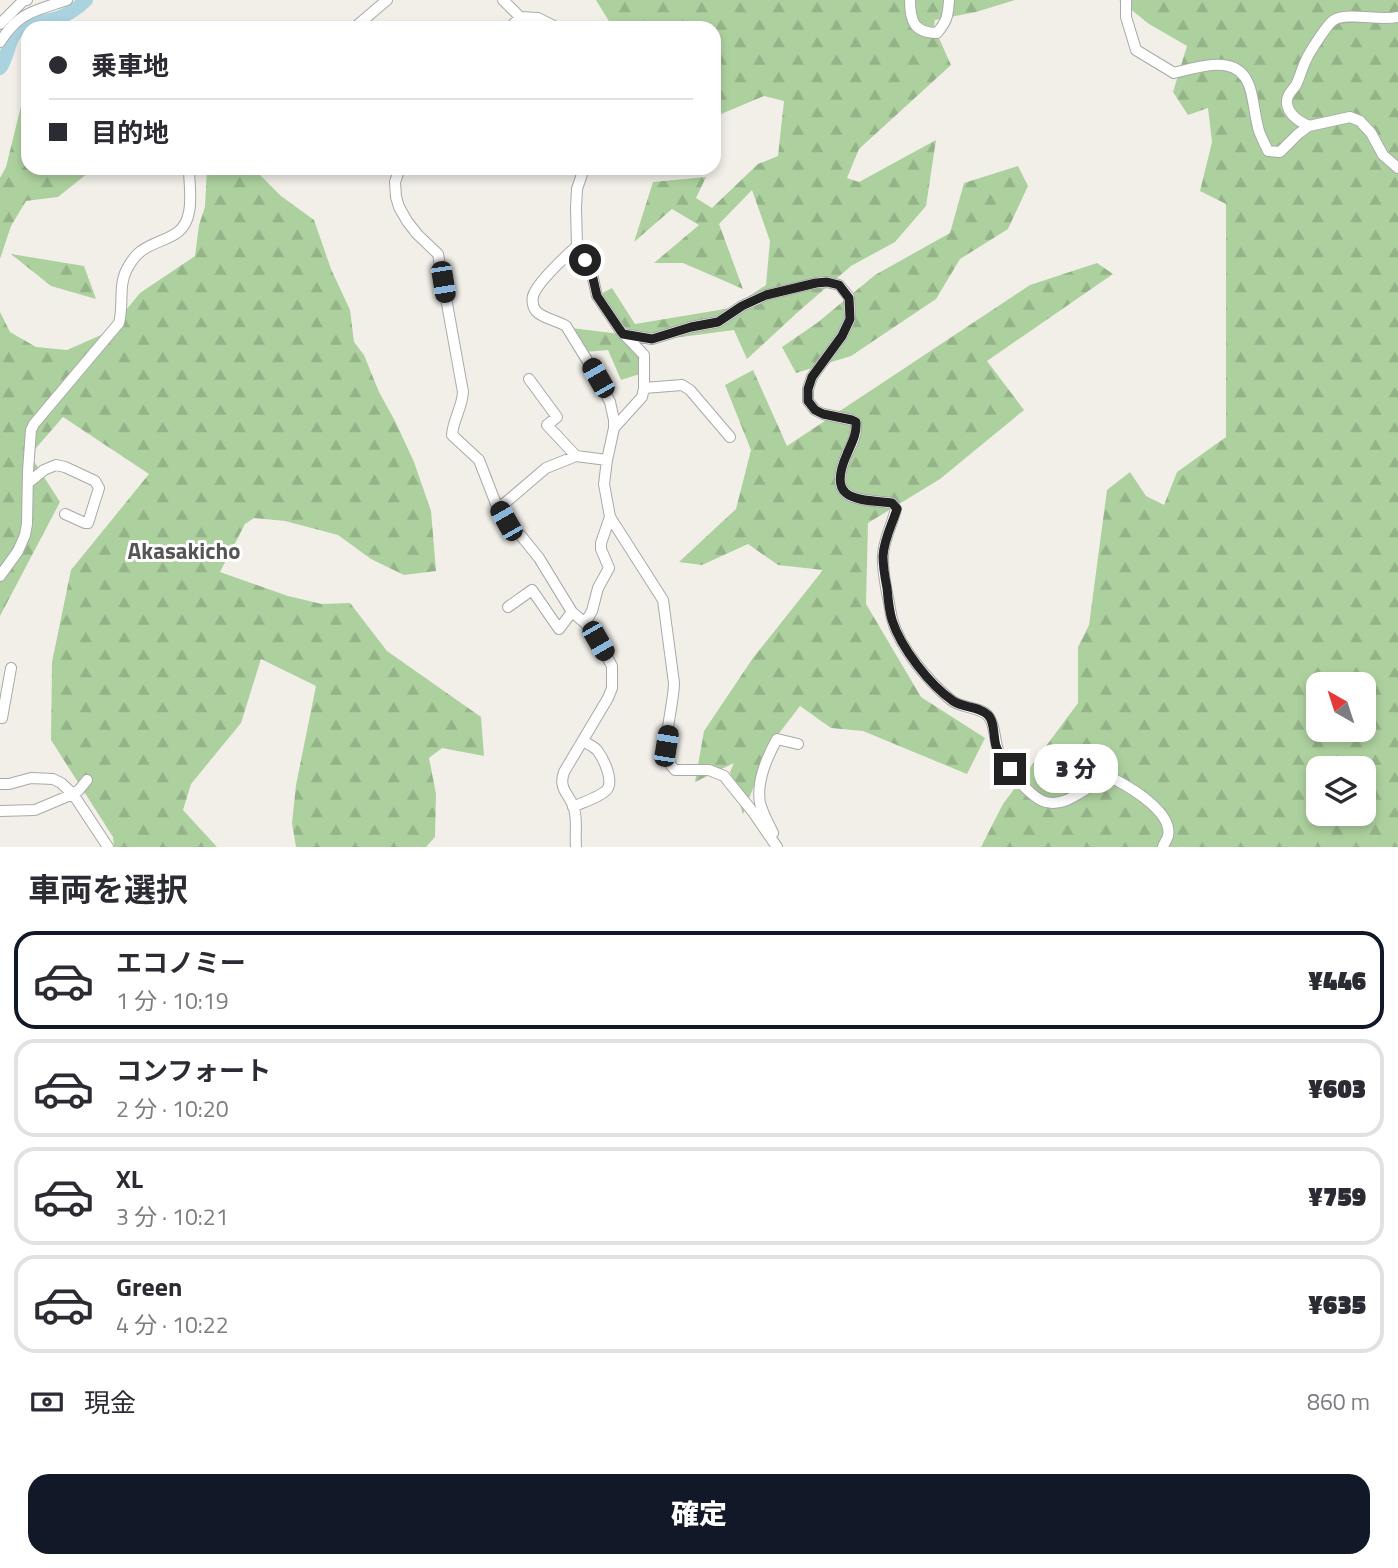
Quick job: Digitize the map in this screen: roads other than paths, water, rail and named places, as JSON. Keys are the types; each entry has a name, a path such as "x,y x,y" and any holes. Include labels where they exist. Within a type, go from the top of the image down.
{"street":[{"path":"0,24 27,0"},
{"path":"0,42 24,15 67,0"},
{"path":"362,21 387,0"},
{"path":"503,0 520,17 544,21"},
{"path":"910,0 911,15 916,25 920,31 928,33 937,33 944,25 948,16 949,0"},
{"path":"1126,0 1126,17 1136,50 1174,73 1213,65 1230,66 1240,72 1252,90 1259,131 1268,150 1280,152 1309,126 1350,117 1360,121 1371,133 1382,155 1398,168"},
{"path":"516,21 520,17"},
{"path":"1309,126 1292,114 1287,104 1288,95 1328,24 1343,17 1398,17"},
{"path":"0,576 12,561 25,536 33,424 119,323 122,284 125,271 133,260 142,250 170,238 186,223 190,201 189,175"},
{"path":"397,175 395,181 399,207 407,221 438,254 463,393 452,435 479,460 498,509 539,558 572,612 585,623 612,666 612,688 608,698 561,780 575,813 576,847"},
{"path":"582,175 576,208 577,246 592,274 597,296 623,334 644,355 642,397 614,428"},
{"path":"577,246 536,290 532,297 533,304 540,315 566,326 610,402 614,428 604,484 610,517 663,600 674,683 666,756 676,771 709,770 724,776 778,847"},
{"path":"623,334 652,339 718,322 742,306 766,295 816,283 839,285 849,298 850,319 842,336 812,377 808,401 815,410 823,414 856,422 857,430 840,475 839,484 845,493 858,499 892,503 897,509 887,534 883,556 892,619 898,634 933,683 954,702 988,715 1000,755 1021,782 1039,799 1053,803 1063,801 1080,795 1100,782 1116,780 1144,797 1157,809 1169,835 1163,847"},
{"path":"529,379 557,417 547,425 576,456"},
{"path":"644,388 682,385 691,390 730,437"},
{"path":"498,509 546,468 576,456 607,460"},
{"path":"28,484 44,470 56,465 95,481 99,488 88,523 65,514"},
{"path":"585,623 609,568 601,543 610,517"},
{"path":"508,607 532,590 559,629 572,612"},
{"path":"0,718 11,668"},
{"path":"778,847 763,811 760,787 766,759 776,739 798,744"},
{"path":"573,807 603,793 609,784 609,776 598,751 583,741"},
{"path":"0,784 31,778 61,783 72,794 108,847"},
{"path":"0,811 35,810 72,794 87,780"}],"waterway":[{"path":"44,21 62,16 86,0"},
{"path":"0,68 13,36 21,28"}],"district":[{"name":"Akasakicho","path":"184,550"}]}
